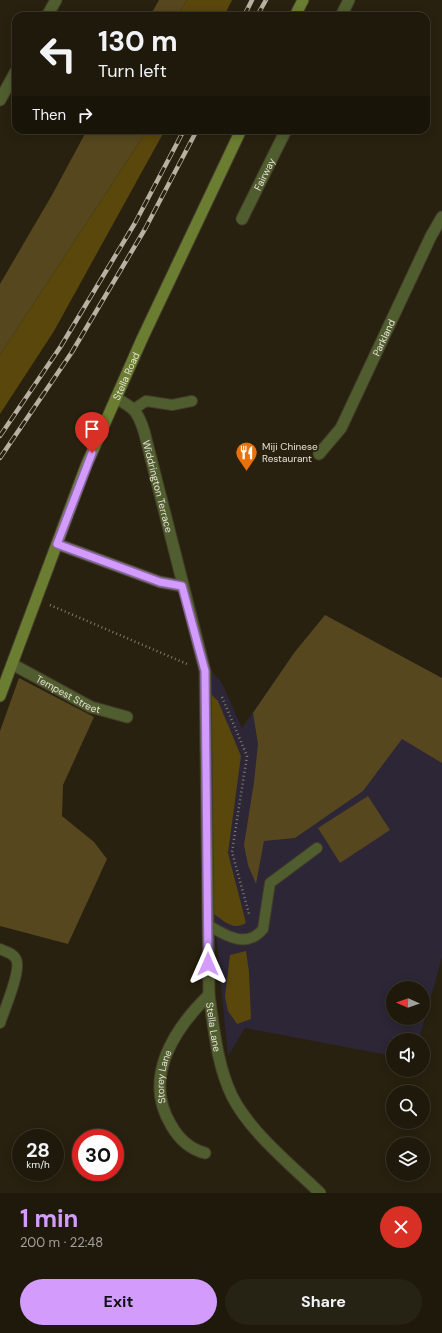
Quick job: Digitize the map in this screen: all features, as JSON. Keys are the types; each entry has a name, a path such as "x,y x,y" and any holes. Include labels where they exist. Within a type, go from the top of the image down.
{"main road":[{"path":"297,12 303,0"},
{"name":"Stella Road","path":"0,696 86,466 142,339 239,134"}],"street":[{"path":"49,12 56,0"},
{"path":"343,12 349,0"},
{"path":"0,100 12,78"},
{"name":"Fairway","path":"242,219 284,134"},
{"name":"Parkland","path":"319,454 341,428 431,236 442,217"},
{"path":"116,398 134,409"},
{"name":"Widdrington Terrace","path":"134,409 139,417 144,431 182,586"},
{"path":"57,544 160,582 182,586"},
{"name":"Stella Lane","path":"182,586 205,671 209,995 222,1071 232,1096 244,1115 268,1143 320,1193"},
{"name":"Tempest Street","path":"12,664 91,707 127,717"},
{"name":"Storey Lane","path":"205,1153 192,1149 176,1134 168,1120 160,1090 161,1077 168,1049 175,1035 185,1021 209,995"}],"lane":[{"path":"134,409 146,401 172,405 192,401"},
{"path":"208,925 228,936 241,940 249,940 259,934 263,929 270,883 317,848"},
{"path":"0,949 12,954 18,963 14,985 0,1023"}],"shaded area":[{"path":"159,0 187,0 180,12 152,12"},
{"path":"187,0 232,0 226,12 180,12"},
{"path":"85,134 143,134 142,138 0,355 0,284 52,195"},
{"path":"143,134 163,134 54,331 0,414 0,355 142,138"},
{"path":"325,615 442,678 442,957 430,1000 430,981 386,981 386,1025 423,1025 421,1033 386,1033 386,1055 245,1028 228,1056 214,914 210,669 222,683 242,728 294,653"},
{"path":"325,615 442,678 442,763 402,739 363,791 295,838 264,841 256,884 248,865 244,845 254,782 258,744 253,713 294,653"},
{"path":"19,678 94,717 63,785 62,816 94,842 107,859 68,944 0,926 0,731"},
{"path":"211,694 218,701 241,756 228,853 246,923 237,926 233,926 225,922 214,914"},
{"path":"368,796 390,830 340,863 318,828"},
{"path":"246,951 249,972 251,1019 237,1024 228,1011 225,997 230,955"}],"railway":[{"path":"246,12 252,0"},
{"path":"259,12 266,0"},
{"path":"0,436 61,346 135,223 182,134"},
{"path":"0,458 72,352 145,229 195,134"}],"place":[{"name":"Miji Chinese Restaurant","path":"246,472"}],"route":[{"path":"92,453 57,544 160,582 182,586 205,671 208,964"}]}
